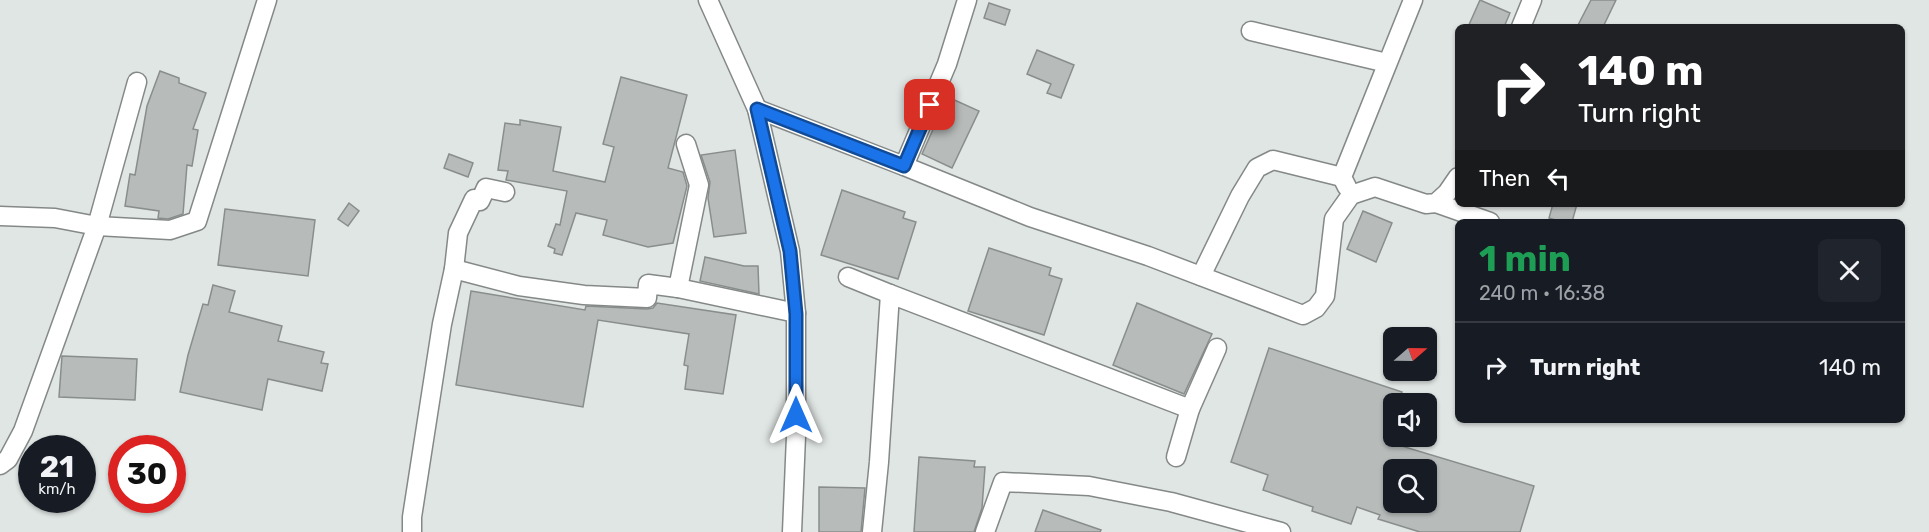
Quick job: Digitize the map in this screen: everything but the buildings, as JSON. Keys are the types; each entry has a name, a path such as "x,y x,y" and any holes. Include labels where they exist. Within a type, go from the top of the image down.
{"street":[{"path":"0,216 55,218 97,226 170,230 197,221 267,0"},
{"path":"708,0 757,109 790,251 796,314 796,436 792,532"},
{"path":"717,19 723,0"},
{"path":"904,166 947,64 967,0"},
{"path":"1351,195 1342,177 1413,0"},
{"path":"1522,24 1532,0"},
{"path":"1251,31 1387,63"},
{"path":"0,465 8,459 23,431 97,226 137,82"},
{"path":"757,109 1030,217 1148,256 1303,315 1316,308 1325,296 1334,219 1351,195 1375,188 1426,204 1436,203 1481,219"},
{"path":"678,288 699,185 686,144"},
{"path":"1200,276 1240,196 1257,168 1273,160 1342,177"},
{"path":"1436,203 1455,181"},
{"path":"412,532 412,518 458,233 474,199 480,201 486,188 505,192"},
{"path":"454,269 519,286 584,295 646,298 648,284 678,288 796,314"},
{"path":"848,277 1190,409"},
{"path":"872,532 890,294"},
{"path":"1176,457 1190,409 1217,348"},
{"path":"985,532 1003,482 1089,486 1171,502 1281,532"}],"route":[{"path":"796,415 796,314 790,251 757,109 904,166 930,105"}]}
